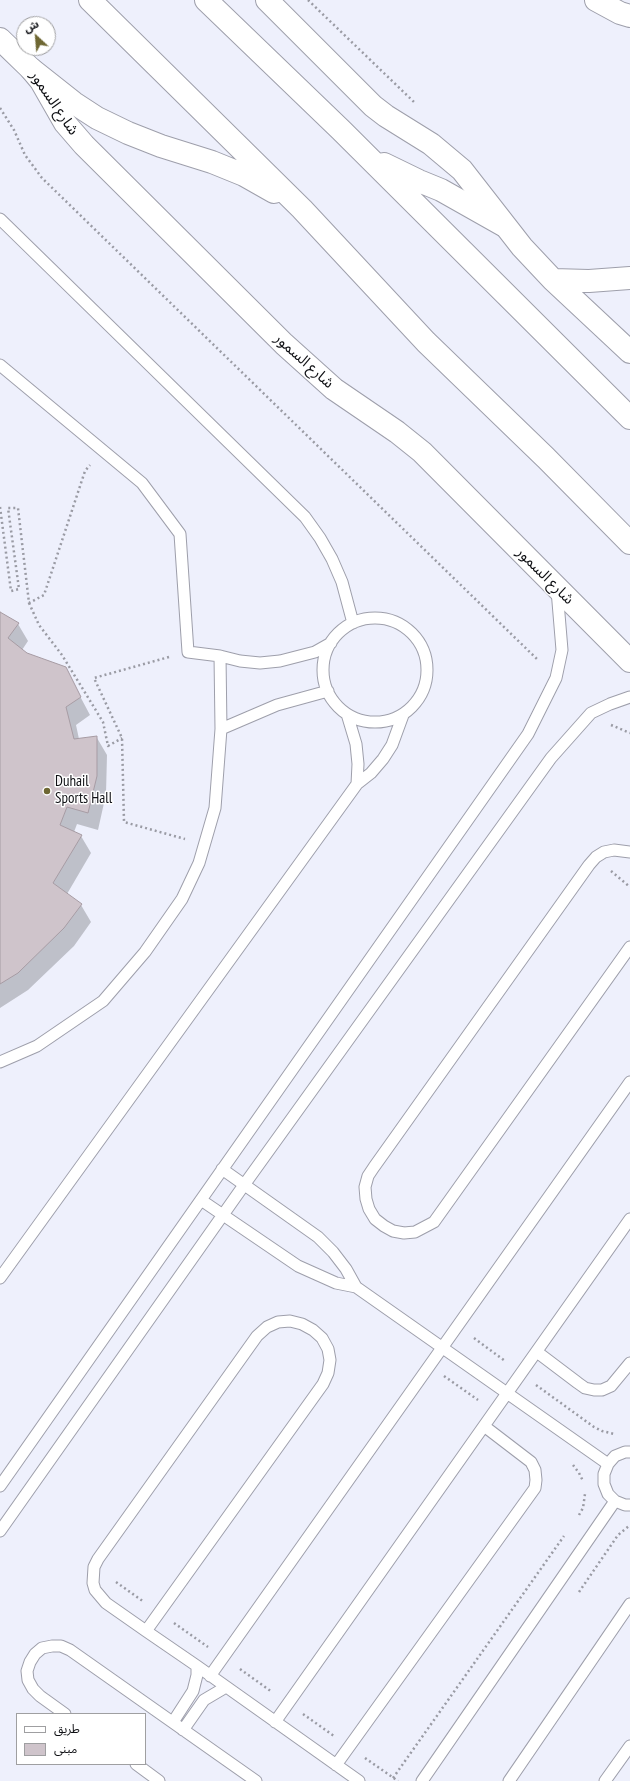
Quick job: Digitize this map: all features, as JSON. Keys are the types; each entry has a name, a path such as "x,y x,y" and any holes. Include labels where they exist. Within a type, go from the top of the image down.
{"main road":[{"path":"90,0 302,209 426,342 546,458 630,543"},
{"path":"206,0 367,156 630,418"},
{"path":"268,0 372,106 431,144 452,161 475,186 503,225 522,247 553,280 630,352"},
{"path":"596,0 615,11 630,16"},
{"name":"شارع السمور","path":"0,39 31,69 41,82 65,123 84,145 284,344 334,389 397,432 422,452 630,661"},
{"path":"31,69 52,87 97,118 128,133 161,146 206,160 244,175 302,209"},
{"path":"367,156 441,190 503,225"},
{"path":"553,280 589,281 630,278"}],"lane":[{"path":"0,219 305,517 320,538 332,559 342,582 353,623"},
{"path":"0,365 142,483 180,534 188,652 260,663 280,661 315,652 331,643"},
{"path":"0,1486 528,734 556,678 562,650 556,587"},
{"path":"369,618 392,621 412,632 422,645 427,660 427,676 424,691 415,704 403,715 388,721 373,723 359,720 347,714 337,706 328,691 323,673 324,662 331,643 342,630 353,623 369,618"},
{"path":"0,1062 37,1046 103,1001 145,952 182,899 199,863 215,808 221,729 220,656"},
{"path":"221,729 277,706 328,691"},
{"path":"0,1531 244,1185 551,758 591,713 630,697"},
{"path":"347,714 353,729 356,744 358,764 357,784"},
{"path":"0,1278 357,784 371,773 383,759 392,745 403,715"},
{"path":"630,852 614,850 604,852 596,857 589,865 374,1167 368,1176 365,1187 367,1204 375,1219 393,1231 404,1233 415,1232 434,1222 630,947"},
{"path":"210,1676 630,1082"},
{"path":"222,1169 318,1237 337,1257 356,1287"},
{"path":"201,1200 298,1266 329,1280 356,1287 608,1464"},
{"path":"275,1722 630,1220"},
{"path":"146,1631 323,1384 328,1373 330,1360 328,1349 322,1338 313,1330 302,1324 290,1321 272,1325 257,1336 94,1567 93,1583 100,1597 146,1631 359,1781"},
{"path":"537,1352 578,1384 585,1388 594,1390 602,1390 611,1386 630,1363"},
{"path":"336,1765 535,1488 535,1470 531,1462 484,1426"},
{"path":"630,1452 625,1452 615,1456 608,1464 604,1474 604,1484 608,1494 615,1501 625,1505 630,1505"},
{"path":"422,1781 615,1501"},
{"path":"509,1781 630,1604"},
{"path":"65,1713 40,1696 33,1689 28,1680 27,1671 30,1662 34,1654 42,1648 61,1646 70,1650 256,1781"},
{"path":"172,1722 193,1691 197,1675 197,1666"},
{"path":"183,1730 204,1700 226,1687"},
{"path":"605,1781 630,1746"},
{"path":"137,1765 159,1781"}],"path":[{"path":"0,108 8,118 25,155 42,178 556,678"},
{"path":"29,603 44,595 85,471 102,450"},
{"path":"0,507 11,591 19,589 8,508 18,508 29,603 39,624 62,655 103,722 108,746 122,738"},
{"path":"188,652 94,678 122,738 124,822 205,844"},
{"path":"591,713 604,723 630,733"},
{"path":"457,1326 594,1427 611,1434 620,1434"},
{"path":"94,1567 398,1781"}],"building":[{"name":"Duhail Sports Hall","path":"0,612 19,623 8,638 27,653 66,667 81,697 66,707 74,739 97,736 97,776 88,813 67,807 60,825 82,835 53,883 82,904 64,928 18,973 0,984"}],"place":[{"name":"Duhail Sports Hall","path":"47,791"}]}
